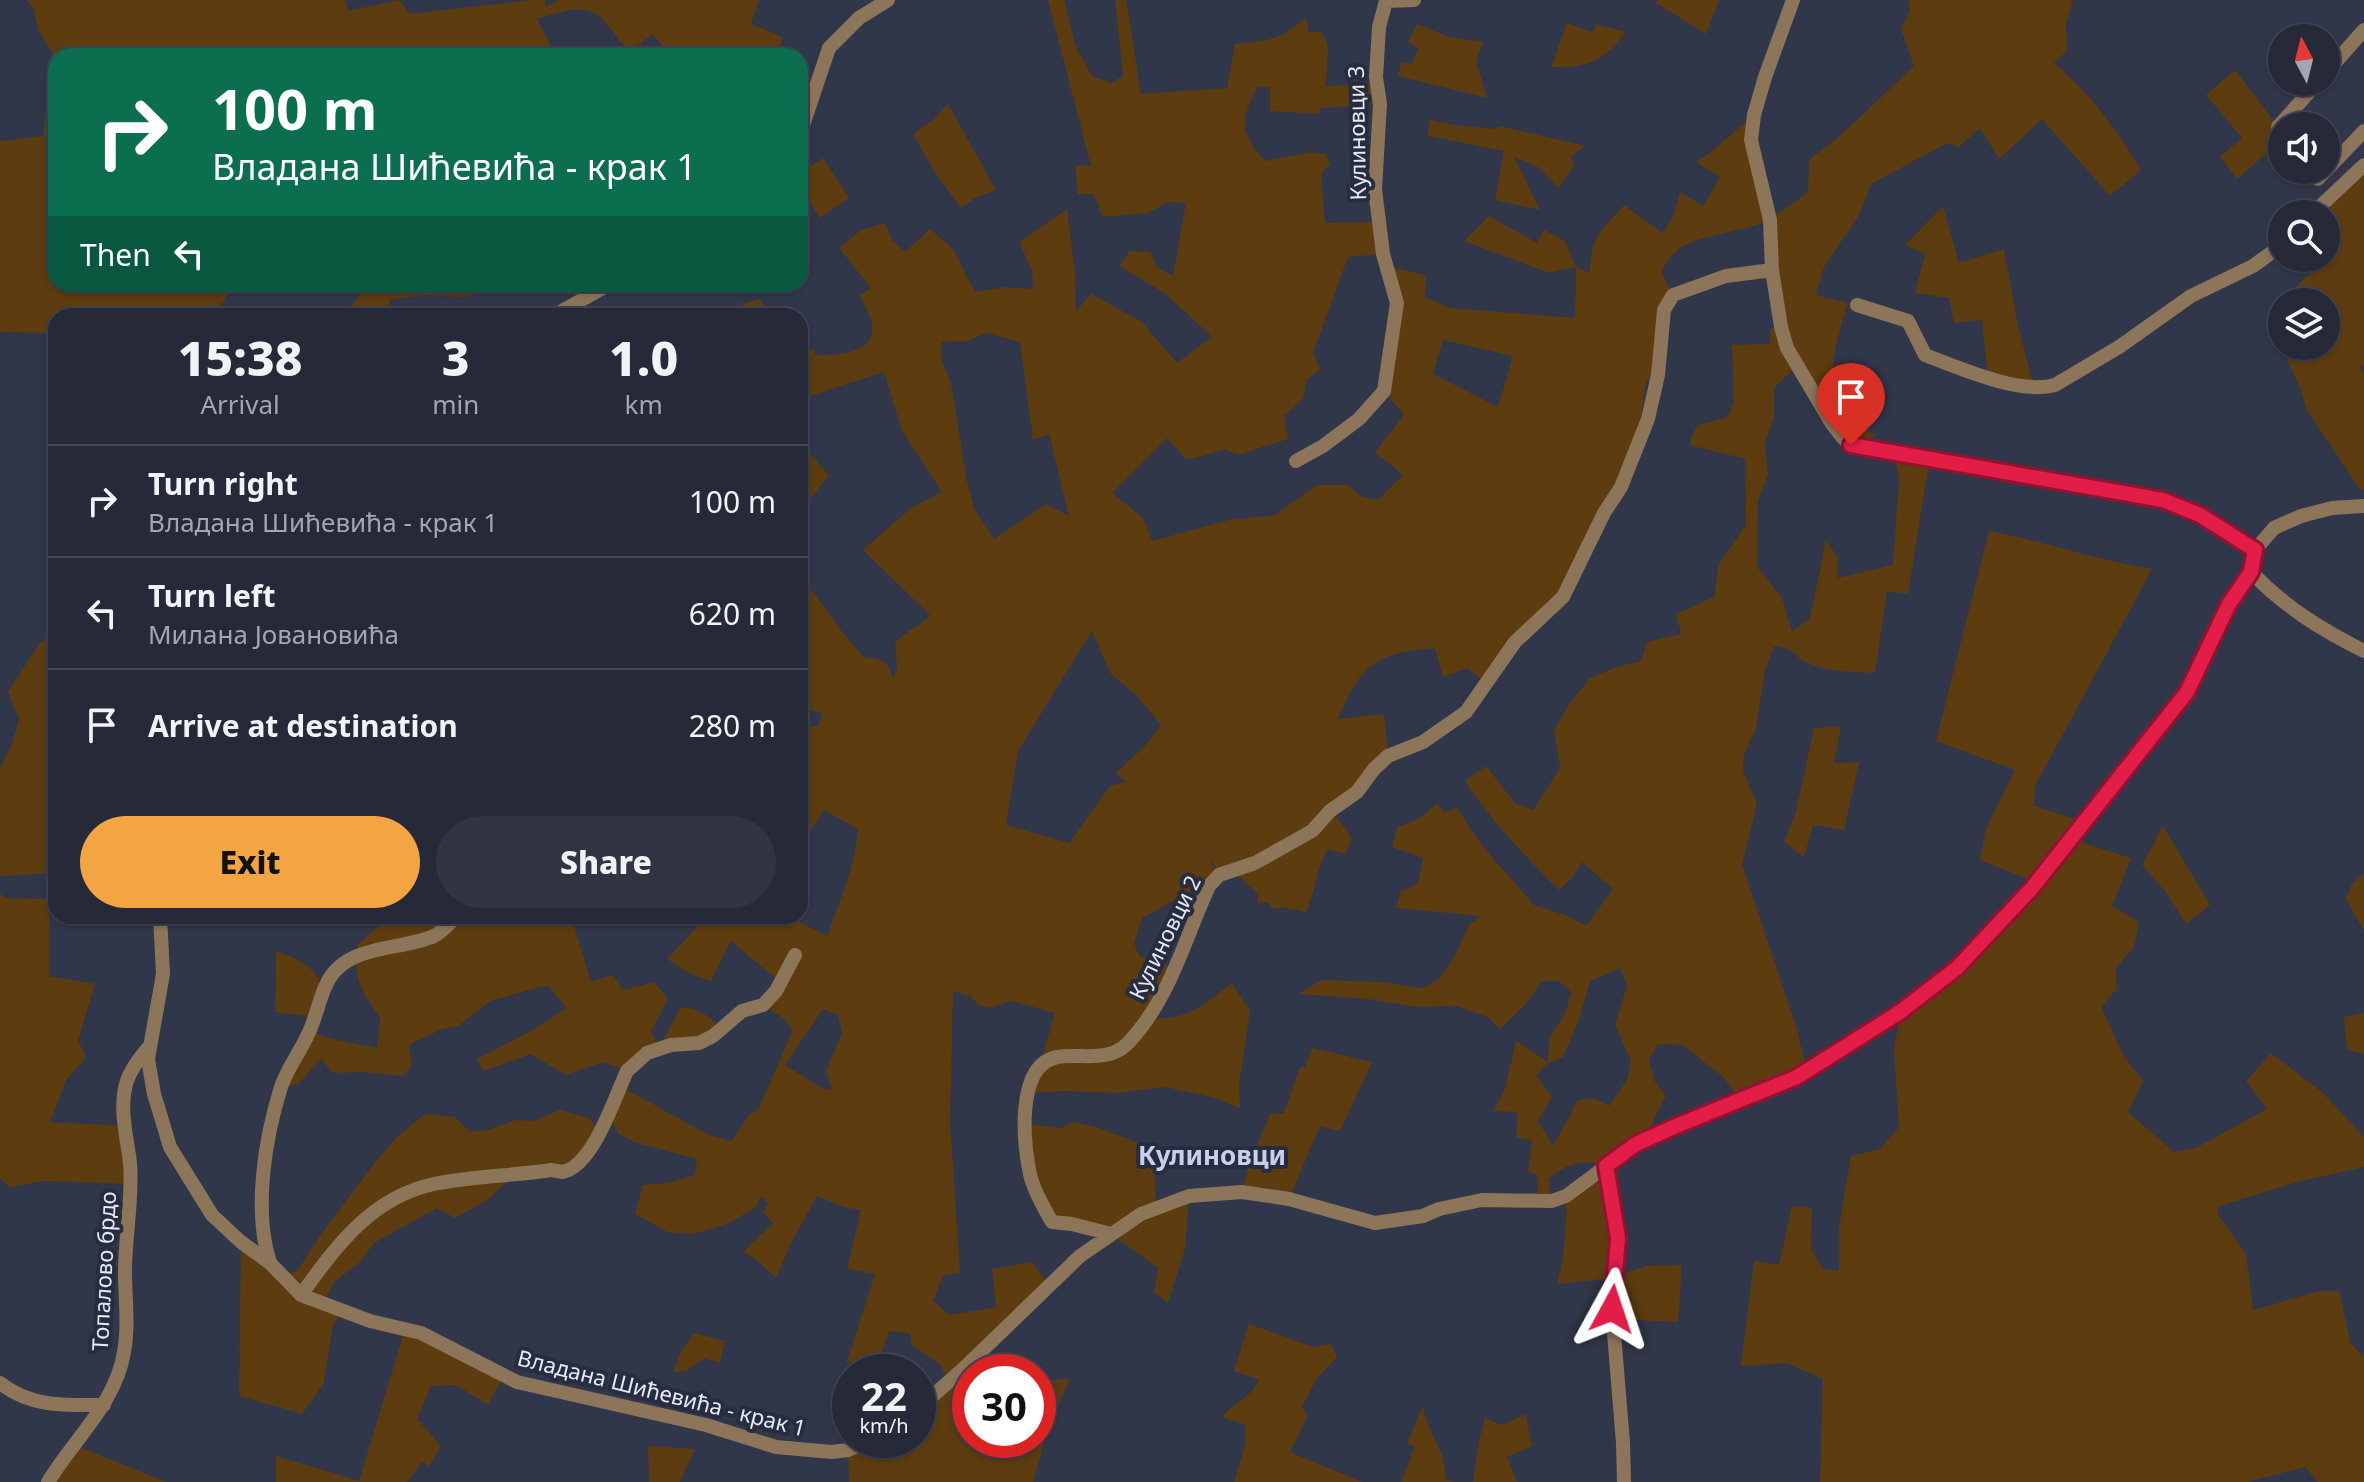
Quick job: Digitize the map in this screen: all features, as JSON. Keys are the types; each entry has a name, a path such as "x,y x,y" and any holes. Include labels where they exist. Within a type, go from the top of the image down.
{"street":[{"path":"808,110 829,48 859,18 888,0"},
{"path":"1386,1 1414,0"},
{"path":"1793,0 1765,77 1754,115 1751,140 1770,220 1772,270 1781,327 1787,348 1832,424 1851,445 2163,500 2200,515 2255,550"},
{"name":"Кулиновци 3","path":"1296,461 1323,446 1359,419 1384,391 1397,303 1383,254 1375,189 1380,104 1376,77 1379,27 1386,1"},
{"path":"2340,57 2364,30"},
{"path":"2294,112 2307,96"},
{"path":"2340,152 2364,131"},
{"path":"2325,200 2364,165"},
{"path":"2323,184 2332,193"},
{"path":"1857,305 1908,321 1925,355 2021,387 2044,388 2055,385 2119,347 2191,296 2253,266 2268,255"},
{"name":"Кулиновци 2","path":"1111,1234 1052,1222 1031,1178 1026,1093 1030,1079 1040,1064 1056,1057 1089,1057 1125,1047 1149,1018 1168,986 1198,909 1209,886 1219,875 1255,863 1312,831 1330,811 1357,792 1388,756 1423,742 1466,712 1502,658 1563,597 1604,513 1621,487 1648,419 1658,375 1664,310 1673,295 1726,276 1772,270"},
{"path":"567,308 596,292"},
{"path":"936,1393 1080,1256 1141,1214 1189,1196 1242,1192 1289,1199 1375,1223 1482,1200 1552,1201 1566,1196 1636,1144 1797,1077 1900,1012 1957,968 2032,888 2187,692 2229,604 2251,572 2255,550 2274,528 2301,516 2332,508 2364,506"},
{"path":"2251,572 2275,596 2319,628 2364,651"},
{"name":"Топалово брдо","path":"149,1073 148,1047 162,985 160,924"},
{"path":"270,1263 261,1217 271,1129 282,1086 310,1031 335,970 373,950 435,935 448,924"},
{"path":"301,1295 351,1230 376,1209 404,1193 433,1184 551,1170 563,1172 572,1166 588,1153 627,1071 638,1060 647,1053 671,1045 699,1043 713,1036 742,1011 763,1005 776,991 795,955"},
{"name":"Топалово брдо","path":"48,1482 80,1433 104,1405 124,1354 128,1313 125,1272 130,1164 124,1126 124,1100 125,1088 135,1065 148,1047"},
{"path":"135,1065 149,1073"},
{"name":"Владана Шићевића - крак 1","path":"149,1073 170,1147 212,1215 270,1263 301,1295 370,1321 421,1333 517,1382 706,1425 776,1447 832,1452"},
{"path":"1606,1166 1618,1238 1612,1309 1624,1482"},
{"path":"0,1383 28,1400 43,1404 104,1405"}],"shaded area":[{"path":"27,0 345,0 348,11 399,0 410,14 531,0 545,0 546,7 558,0 759,0 751,24 783,37 780,48 665,48 652,34 635,48 625,48 609,26 593,12 572,10 537,19 552,48 49,48 39,32 33,8"},
{"path":"1048,0 1064,0 1076,47 1092,76 1111,83 1123,76 1115,0 1126,0 1141,94 1227,88 1235,44 1274,38 1306,17 1309,33 1320,31 1326,39 1326,86 1377,84 1380,104 1320,108 1318,114 1270,111 1270,87 1257,87 1245,118 1247,134 1256,150 1265,161 1311,152 1326,154 1330,164 1321,173 1325,223 1380,222 1383,254 1348,257 1313,353 1321,369 1306,380 1303,399 1284,416 1288,439 1237,455 1226,449 1187,460 1167,438 1112,493 1143,518 1152,541 1229,520 1275,515 1317,485 1348,485 1362,497 1378,500 1403,475 1375,452 1404,415 1384,391 1397,303 1386,266 1426,275 1425,297 1450,308 1575,318 1576,267 1590,273 1595,242 1609,221 1624,205 1662,233 1673,217 1680,192 1703,206 1720,177 1696,162 1754,115 1751,140 1771,219 1808,192 1809,160 1841,135 1914,66 1901,29 1910,10 1908,0 2073,0 2066,24 2067,51 2054,63 2102,113 2141,170 2110,196 2042,119 1999,159 1980,128 1959,147 1947,143 1871,184 1858,217 1824,267 1816,295 1848,303 1833,362 1835,393 1848,418 1875,435 1863,448 1851,445 1797,366 1774,388 1774,417 1765,443 1768,474 1758,501 1757,567 1782,598 1792,632 1810,618 1826,540 1837,556 1838,578 1893,565 1899,480 1894,452 1930,457 1908,594 1887,591 1875,673 1820,667 1807,663 1787,649 1774,646 1765,670 1756,728 1744,755 1743,771 1757,803 1742,865 1797,1030 1807,1070 1741,1100 1723,1077 1683,1045 1658,1044 1649,1060 1655,1082 1666,1096 1653,1121 1653,1136 1606,1166 1615,1277 1646,1266 1682,1265 1678,1322 1613,1319 1614,1278 1557,1284 1565,1240 1566,1196 1605,1166 1582,1163 1561,1170 1548,1179 1552,1201 1538,1202 1537,1175 1528,1171 1532,1141 1516,1137 1518,1112 1493,1111 1504,1092 1516,1041 1548,1062 1549,1038 1565,1014 1571,992 1559,981 1542,981 1525,1005 1500,1029 1488,1017 1456,1006 1417,1007 1368,999 1298,994 1321,980 1380,982 1423,988 1439,979 1456,954 1469,925 1481,916 1396,908 1401,891 1418,884 1423,858 1392,847 1397,827 1417,820 1437,804 1445,813 1456,807 1484,848 1534,905 1568,916 1586,926 1613,889 1582,862 1572,878 1559,890 1509,838 1465,781 1486,766 1515,803 1533,810 1560,768 1554,730 1590,678 1641,661 1647,642 1681,634 1676,614 1714,597 1719,564 1746,525 1745,459 1689,445 1697,425 1726,418 1734,403 1732,345 1769,344 1771,328 1781,327 1770,220 1686,245 1675,252 1661,271 1673,295 1658,375 1646,382 1635,456 1563,597 1487,683 1467,668 1443,677 1435,648 1384,658 1363,674 1355,685 1338,719 1384,714 1388,756 1331,811 1352,837 1346,854 1328,849 1306,912 1283,907 1273,909 1268,902 1258,903 1258,894 1233,871 1219,875 1208,853 1217,877 1142,918 1134,943 1139,956 1176,969 1150,1018 1185,1014 1232,983 1250,1011 1239,1086 1240,1108 1215,1098 1165,1087 1118,1093 1026,1093 1040,1064 1055,1013 1011,1001 990,1008 980,1006 970,996 953,991 950,1122 960,1273 943,1275 933,1301 950,1315 996,1307 992,1269 1032,1262 1048,1284 979,1354 952,1354 952,1458 1040,1458 1033,1482 849,1482 848,1458 936,1458 936,1394 946,1386 936,1354 925,1354 912,1345 910,1333 889,1331 881,1354 850,1354 875,1274 847,1269 861,1210 843,1207 817,1196 776,1278 743,1252 773,1223 763,1212 768,1203 761,1196 755,1208 727,1224 693,1234 667,1232 635,1214 643,1185 668,1183 695,1175 697,1159 634,1142 618,1133 608,1112 620,1086 709,1135 731,1141 750,1114 758,1110 793,1030 783,1018 763,1005 780,982 731,941 711,981 692,975 667,959 700,924 803,924 827,936 842,897 858,829 824,810 808,835 808,729 809,726 818,726 823,713 808,710 808,587 856,649 865,658 876,658 887,664 893,679 897,670 895,643 930,615 863,550 911,508 942,492 902,431 884,372 808,396 808,350 814,349 815,355 845,353 863,346 870,340 872,331 871,320 860,296 871,288 839,248 861,230 885,223 892,240 905,252 930,229 953,249 975,292 1006,287 1033,289 1032,270 1019,242 1067,209 1075,272 1076,311 1091,294 1142,322 1177,363 1212,337 1166,294 1119,266 1130,251 1150,252 1157,267 1173,276 1186,203 1168,202 1148,213 1102,217 1094,194 1078,194 1075,165 1091,166","holes":["986,333 1020,342 1033,440 1049,434 1069,516 1046,504 994,539 975,510 967,482 951,384 941,358 942,342 967,341","1443,340 1513,356 1498,407 1433,374","1092,631 1110,673 1137,696 1161,725 1147,744 1116,773 1126,782 1110,786 1069,843 1006,825 1018,751","1620,968 1627,985 1615,1025 1631,1061 1628,1078 1609,1106 1593,1098 1578,1100 1553,1146 1538,1121 1552,1097 1536,1075 1548,1063 1563,1057 1579,1020 1590,981","823,1009 838,1015 842,1033 826,1071 832,1089 825,1090 785,1065"]},
{"path":"1657,0 1719,0 1706,34 1656,3"},
{"path":"1567,23 1592,32 1596,24 1626,32 1602,57 1575,66 1551,67"},
{"path":"1417,24 1449,37 1483,42 1476,61 1487,98 1398,76 1401,62 1412,64 1418,48 1408,42"},
{"path":"2235,70 2268,114 2268,152 2237,179 2220,157 2242,138 2206,95"},
{"path":"48,89 48,292 229,292 220,308 48,308 48,333 0,332 0,141 43,136"},
{"path":"948,104 996,190 975,198 961,208 934,171 913,134"},
{"path":"1430,120 1497,129 1500,126 1585,146 1570,157 1574,165 1559,188 1538,167 1514,157 1540,210 1495,200 1504,151 1428,136"},
{"path":"823,158 849,198 820,218 808,199 808,168"},
{"path":"2364,165 2364,365 2360,367 2364,374 2364,489 2360,490 2307,410 2287,360 2340,360 2340,288 2295,288 2311,272 2340,272 2340,200 2327,200"},
{"path":"1943,206 1959,263 2004,249 2018,326 2034,388 1988,377 1982,320 1954,323 1949,298 1915,293 1925,254 1905,245"},
{"path":"1489,216 1537,243 1544,230 1565,241 1576,267 1549,273 1464,241"},
{"path":"362,292 487,292 461,297 426,295 389,300 391,308 350,308"},
{"path":"759,299 766,308 738,308"},
{"path":"808,452 829,475 812,497 808,496"},
{"path":"1989,531 2152,569 2035,786 2034,806 2084,822 2076,832 2083,843 2131,858 2112,906 2139,922 2134,947 2116,968 2117,989 2101,1007 2124,1056 2143,1081 2128,1112 2174,1152 2196,1148 2267,1109 2246,1081 2271,1053 2323,1093 2364,1137 2364,1167 2297,1182 2219,1206 2217,1213 2246,1254 2253,1310 2319,1291 2339,1291 2351,1344 2364,1357 2364,1482 2318,1482 2305,1467 2247,1482 1820,1482 1823,1379 1787,1363 1741,1366 1754,1261 1779,1265 1792,1206 1812,1208 1811,1249 1823,1269 1839,1271 1839,1228 1851,1156 1880,1149 1899,1127 1894,1051 1900,1012 1957,968 2036,882 1980,860 1986,829 2015,770 1936,741"},
{"path":"48,637 48,873 0,876 0,768 12,744 19,719 8,692 39,644"},
{"path":"1841,726 1834,763 1859,762 1844,830 1813,825 1804,857 1784,842 1796,812 1814,728"},
{"path":"2163,826 2210,905 2186,924 2165,891 2142,865"},
{"path":"2364,873 2364,931 2346,899 2352,884"},
{"path":"0,893 5,898 48,899 49,976 95,984 78,1040 86,1058 66,1080 50,1122 124,1126 129,1184 44,1181 9,1187 0,1178"},
{"path":"394,924 573,924 591,982 612,975 624,990 654,982 668,999 651,1031 659,1048 681,1007 704,1014 721,1030 671,1045 627,1071 603,1062 566,1075 531,1054 483,1071 477,1059 567,1008 547,985 490,1001 458,1026 442,1029 409,1045 412,1065 403,1076 333,1073 321,1059 298,1084 282,1086 310,1031 377,1048 380,1017 367,999 357,975 357,966 358,944 378,927"},
{"path":"276,951 301,962 320,981 322,998 315,1017 275,1012"},
{"path":"2364,1013 2364,1054 2347,1050 2344,1017"},
{"path":"1312,1048 1372,1062 1340,1131 1320,1126 1289,1199 1242,1192 1270,1114 1284,1113 1300,1067 1305,1067"},
{"path":"560,1110 589,1118 599,1133 572,1166 513,1176 486,1201 455,1218 437,1208 374,1243 360,1262 334,1282 323,1303 342,1310 332,1329 324,1383 302,1414 239,1396 241,1242 282,1277 298,1270 373,1165 395,1139 425,1114 455,1117 470,1132 488,1130 516,1120 534,1121"},
{"path":"1072,1122 1096,1127 1160,1151 1155,1181 1156,1207 1189,1196 1185,1249 1168,1303 1154,1292 1158,1268 1111,1234 1052,1222 1043,1206 1026,1124 1061,1128"},
{"path":"1249,1324 1313,1347 1331,1344 1337,1357 1317,1378 1302,1407 1308,1415 1290,1452 1362,1482 1234,1482 1246,1442 1245,1425 1222,1417 1251,1392 1259,1380 1234,1371"},
{"path":"405,1329 504,1375 488,1405 456,1385 431,1386 417,1419 441,1446 429,1466 422,1462 407,1482 276,1482 276,1456 359,1481"},
{"path":"694,1333 725,1341 720,1363 705,1358 685,1371 673,1372 680,1353"},
{"path":"1070,1379 1056,1410 1056,1380"},
{"path":"1423,1405 1443,1459 1445,1479 1454,1482 1401,1482 1415,1446 1407,1444"},
{"path":"1526,1414 1532,1446 1507,1457 1517,1482 1473,1482 1485,1418 1502,1425"},
{"path":"72,1444 166,1482 48,1482"},
{"path":"648,1446 695,1449 680,1482 649,1482"}],"district":[{"name":"Кулиновци","path":"1212,1155"}],"route":[{"path":"1612,1309 1618,1238 1606,1166 1636,1144 1797,1077 1831,1058 1900,1012 1957,968 2032,888 2187,692 2229,604 2251,572 2255,550 2200,515 2163,500 1851,445"}]}
